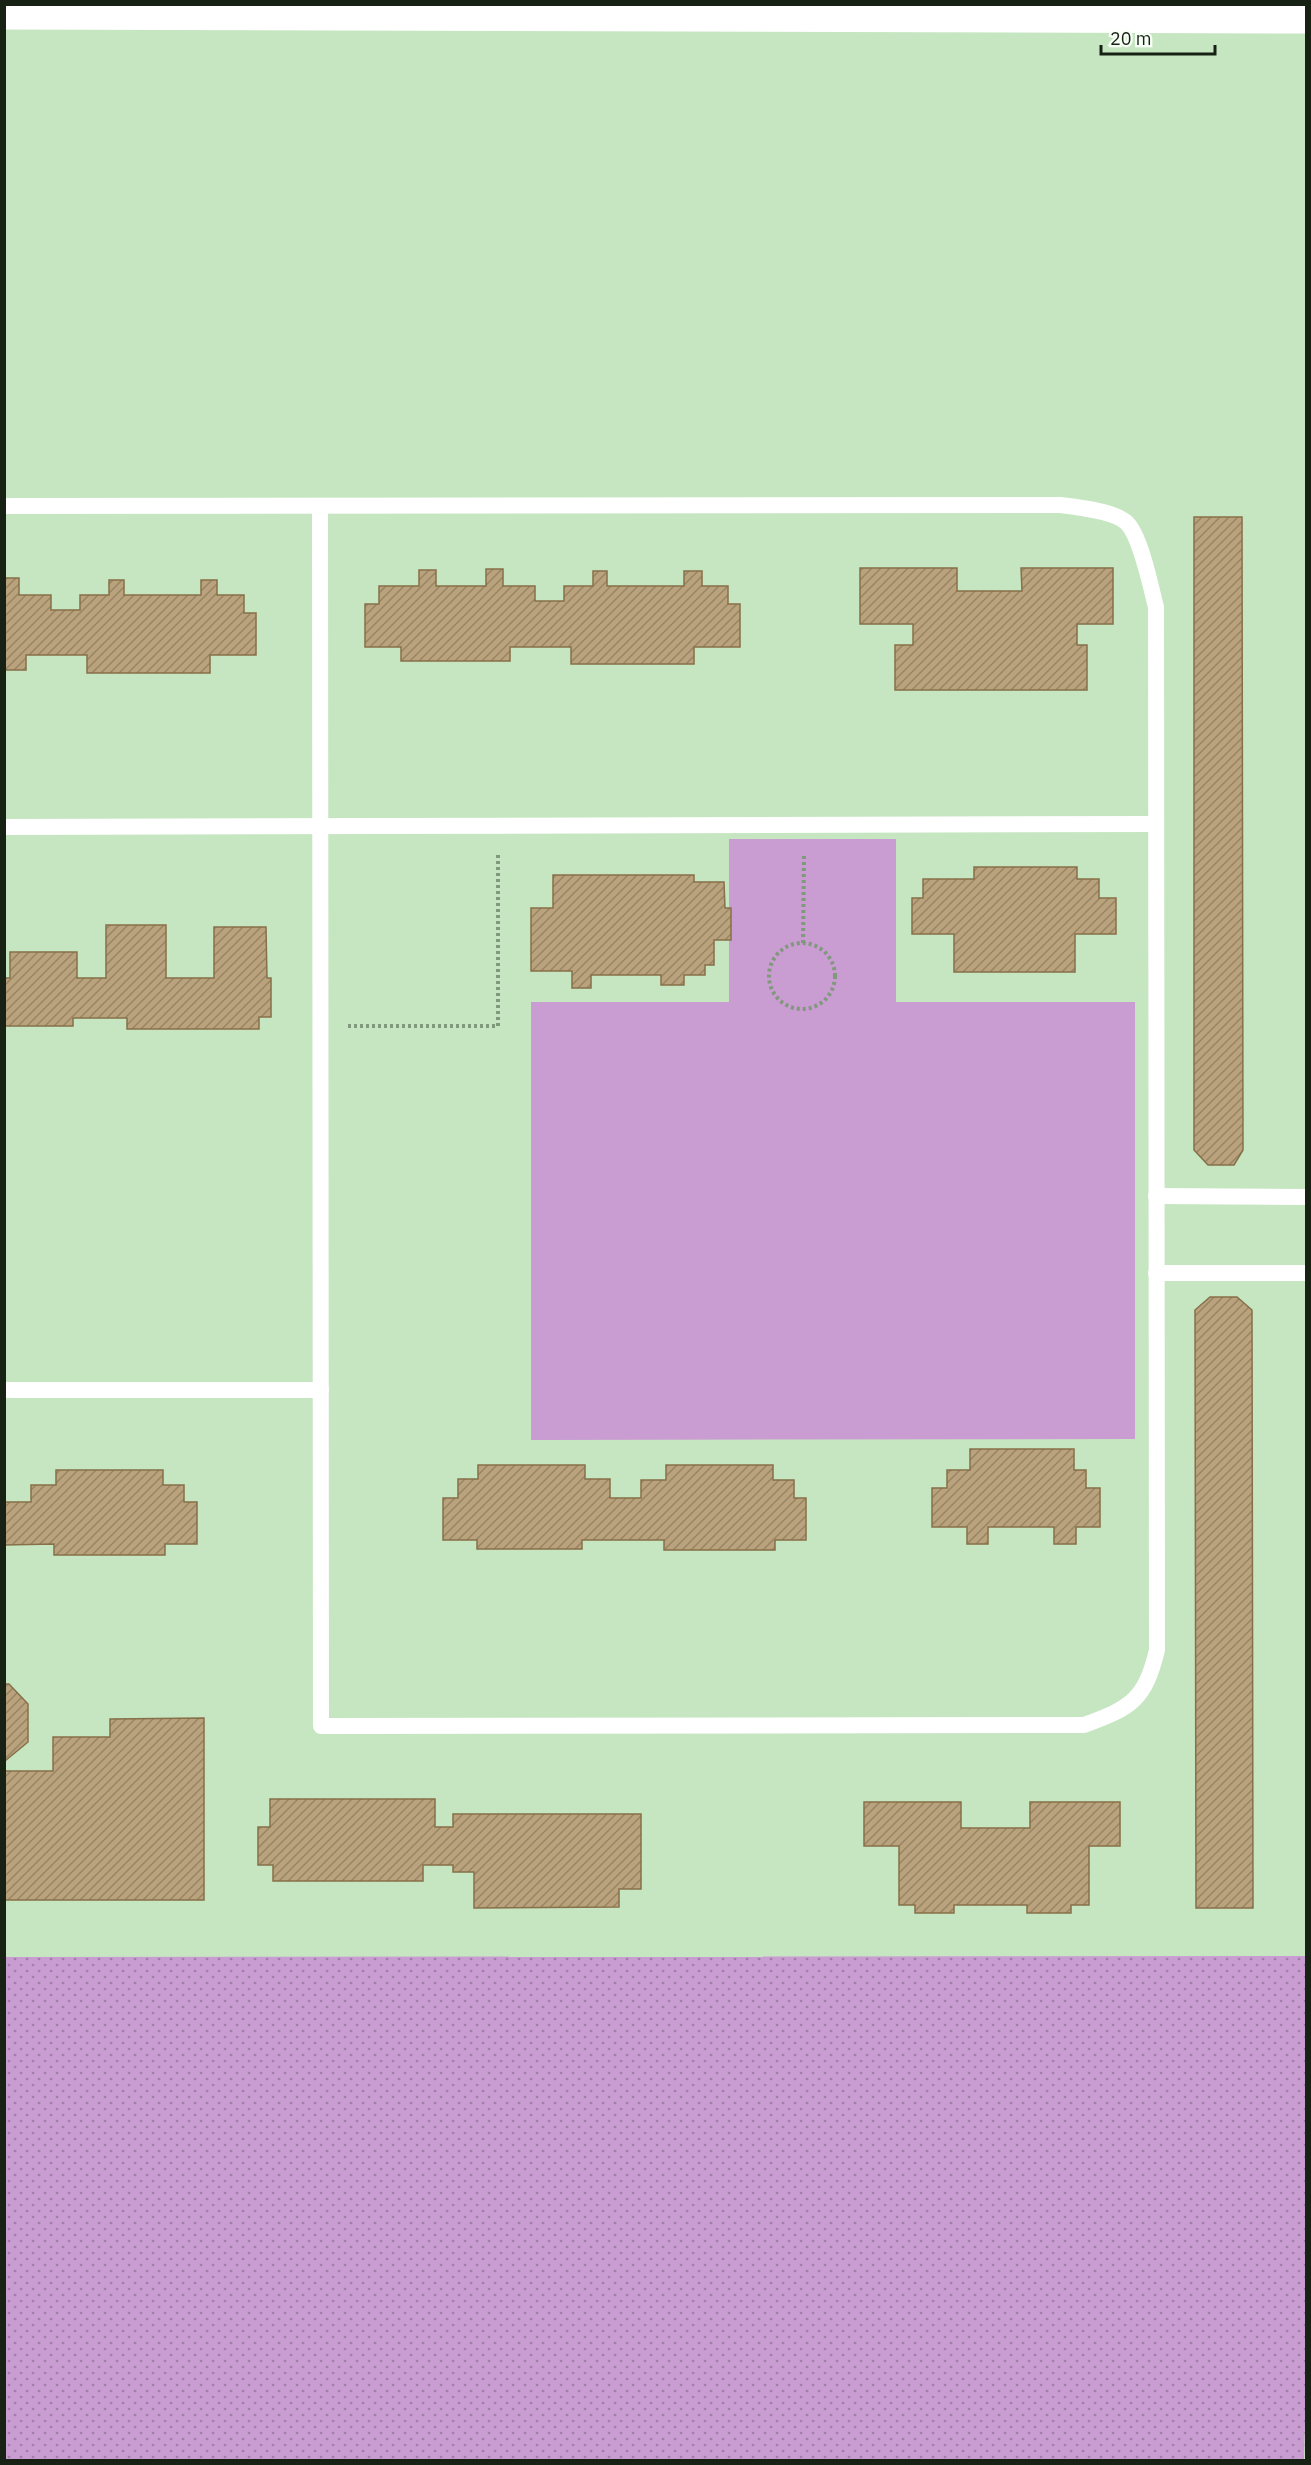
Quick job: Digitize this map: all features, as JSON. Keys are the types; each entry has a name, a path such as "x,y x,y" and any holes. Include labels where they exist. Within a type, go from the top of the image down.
{"street":[{"path":"4,13 1306,17"}],"lane":[{"path":"4,506 1060,505 1096,509 1127,523 1141,551 1156,607 1157,1650 1152,1672 1140,1695 1117,1713 1084,1725 321,1726 320,506"},
{"path":"4,827 1156,824"},
{"path":"1156,1196 1306,1197"},
{"path":"1156,1273 1306,1274"},
{"path":"4,1390 321,1390"}],"path":[{"path":"320,1026 498,1026 498,825"},
{"path":"803,943 804,825"},
{"path":"803,943 812,944 824,951 835,971 835,983 830,994 822,1004 810,1009 796,1009 784,1004 774,995 769,983 769,970 774,957 784,947 803,943"}],"shaded area":[{"path":"729,839 896,839 896,1002 1135,1002 1135,1439 531,1440 531,1002 729,1002"},
{"path":"1306,1956 1304,2460 5,2460 5,1957"}],"building":[{"path":"1194,517 1242,517 1243,1150 1234,1165 1208,1165 1194,1150"},
{"path":"860,568 957,568 957,591 1022,591 1021,568 1113,568 1113,624 1077,624 1077,645 1087,645 1087,690 895,690 895,645 913,645 913,624 860,624"},
{"path":"486,569 503,569 503,586 535,586 535,601 564,601 564,586 593,586 593,571 607,571 607,586 684,586 684,571 702,571 702,586 728,586 728,604 740,604 740,647 694,647 694,664 571,664 571,647 510,647 510,661 401,661 401,647 365,647 365,604 379,604 379,586 419,586 419,570 436,570 436,586 486,586"},
{"path":"4,578 19,578 19,595 51,595 51,610 80,610 80,595 109,595 109,580 124,580 124,595 201,595 201,580 217,580 217,595 244,595 244,613 256,613 256,655 210,655 210,673 87,673 87,655 26,655 26,670 4,670"},
{"path":"974,867 1077,867 1077,879 1099,879 1099,898 1116,898 1116,934 1075,934 1075,972 954,972 954,934 912,934 912,898 923,898 923,879 974,879"},
{"path":"553,875 694,875 694,882 724,882 725,908 731,908 731,940 714,940 714,965 705,965 705,975 684,975 684,985 661,985 661,975 591,975 591,988 572,988 572,971 531,971 531,908 553,908"},
{"path":"106,925 166,925 166,978 214,978 214,927 266,927 267,978 271,978 271,1017 259,1017 259,1029 127,1029 127,1018 73,1018 73,1026 4,1026 4,978 10,978 10,952 77,952 77,978 106,978"},
{"path":"1210,1297 1237,1297 1252,1310 1253,1908 1196,1908 1195,1310"},
{"path":"970,1449 1074,1449 1074,1470 1086,1470 1086,1488 1100,1488 1100,1527 1076,1527 1076,1544 1054,1544 1054,1527 988,1527 988,1544 967,1544 967,1527 932,1527 932,1488 947,1488 947,1470 970,1470"},
{"path":"478,1465 585,1465 585,1479 610,1479 610,1498 641,1498 641,1480 666,1480 666,1465 773,1465 773,1480 794,1480 794,1498 806,1498 806,1540 775,1540 775,1550 664,1550 664,1540 582,1540 582,1549 477,1549 477,1540 443,1540 443,1498 458,1498 458,1479 478,1479"},
{"path":"56,1470 163,1470 163,1485 184,1485 184,1502 197,1502 197,1544 165,1544 165,1555 54,1555 54,1544 4,1545 4,1502 31,1502 31,1485 56,1485"},
{"path":"4,1684 9,1684 28,1704 28,1742 5,1761"},
{"path":"204,1718 204,1900 4,1900 4,1771 53,1771 53,1737 110,1737 110,1719"},
{"path":"270,1799 435,1799 435,1827 453,1827 453,1814 641,1814 641,1889 619,1889 619,1907 474,1908 474,1872 453,1872 453,1865 423,1865 423,1881 273,1881 273,1865 258,1865 258,1827 270,1827"},
{"path":"864,1802 961,1802 961,1828 1030,1828 1030,1802 1120,1802 1120,1846 1089,1846 1089,1905 1071,1905 1071,1913 1027,1913 1027,1905 954,1905 954,1913 915,1913 915,1905 899,1905 899,1846 864,1846"}]}
